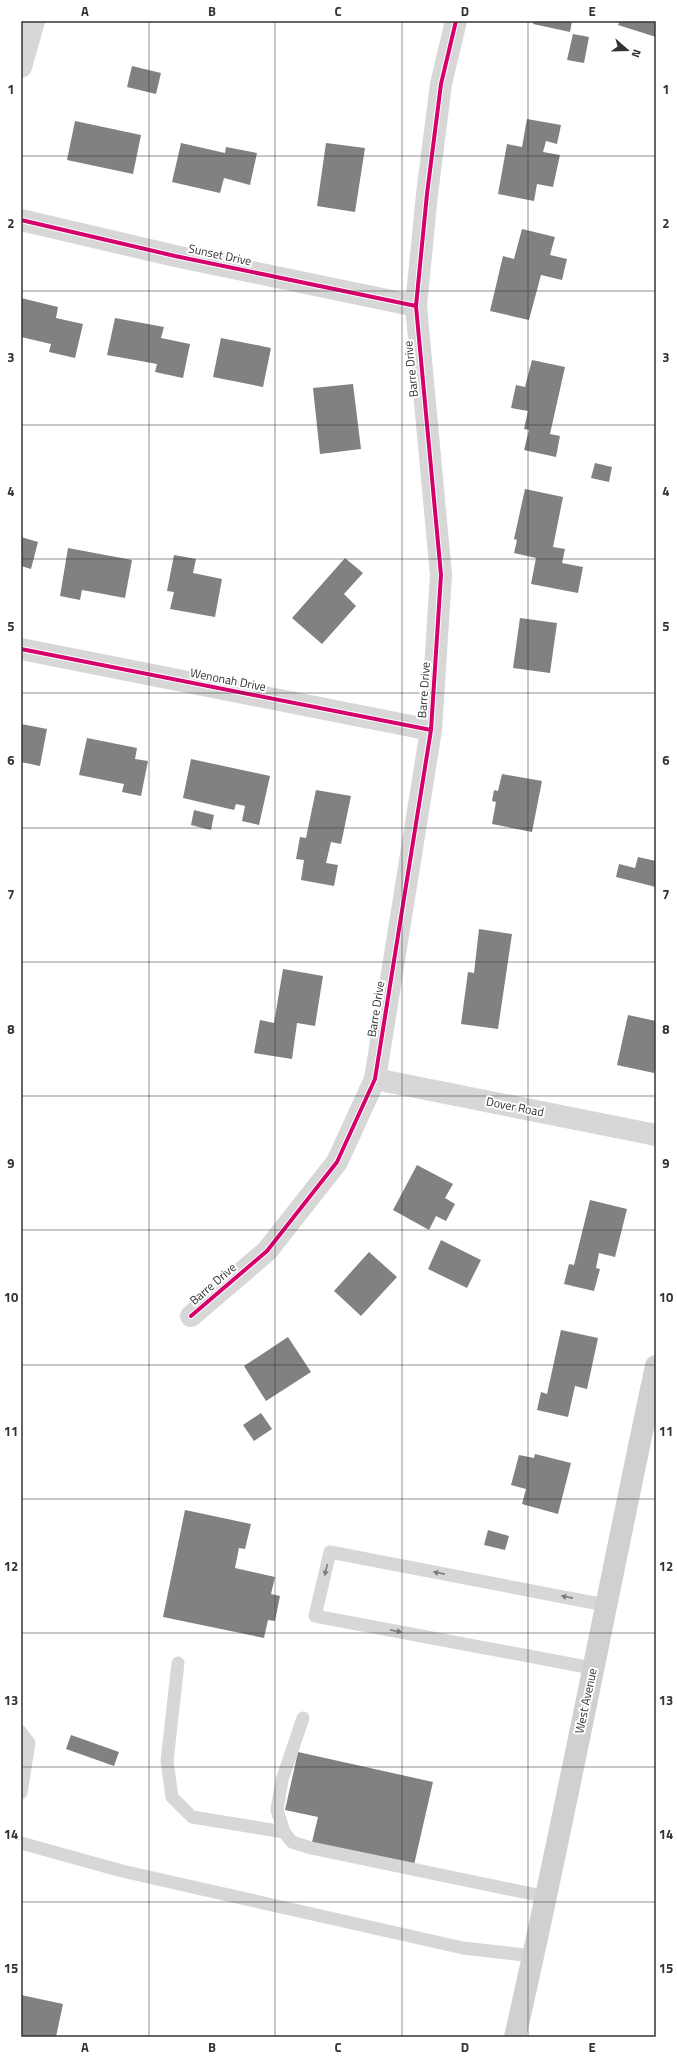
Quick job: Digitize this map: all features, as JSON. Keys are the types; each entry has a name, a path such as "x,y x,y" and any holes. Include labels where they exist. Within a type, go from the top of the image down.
{"main road":[{"name":"West Avenue","path":"515,2037 546,1897 605,1605 656,1366"}],"street":[{"path":"21,67 34,21"},
{"name":"Barre Drive","path":"191,1316 267,1251 337,1162 375,1079 431,730 441,575 416,306 440,84 456,21"},
{"name":"Sunset Drive","path":"21,220 175,256 416,306"},
{"name":"Wenonah Drive","path":"21,649 431,730"},
{"name":"Dover Road","path":"375,1079 656,1135"}],"lane":[{"path":"592,1668 315,1616 330,1552 605,1605"},
{"path":"178,1663 167,1761 172,1797 192,1817 284,1832"},
{"path":"303,1718 282,1780 277,1810 284,1832 292,1842 311,1848 546,1897"},
{"path":"21,1732 30,1743 21,1793"},
{"path":"21,1843 122,1871 455,1946 533,1956"}],"building":[{"path":"534,21 572,21 570,32 533,24"},
{"path":"620,21 656,21 656,37 618,25"},
{"path":"573,34 589,37 584,63 567,60"},
{"path":"132,66 161,73 156,94 127,87"},
{"path":"527,119 561,125 557,144 546,141 543,152 560,155 553,187 537,184 534,201 498,194 507,144 522,147"},
{"path":"75,121 141,135 133,174 67,160"},
{"path":"181,143 225,153 226,147 257,153 250,185 224,178 220,193 172,182"},
{"path":"326,143 365,148 355,212 317,206"},
{"path":"522,229 555,237 550,255 567,259 562,280 541,275 529,320 490,311 503,256 514,259"},
{"path":"21,298 58,307 56,318 83,324 75,358 49,352 51,344 21,337"},
{"path":"115,318 164,327 161,338 190,344 183,378 155,372 157,364 107,355"},
{"path":"221,338 271,348 263,387 213,377"},
{"path":"532,360 565,367 550,434 560,436 556,457 524,450 529,430 524,429 528,411 511,408 516,385 525,387"},
{"path":"353,384 361,449 320,454 313,388"},
{"path":"595,463 612,467 609,482 591,478"},
{"path":"525,489 563,497 553,547 565,549 562,563 583,567 578,593 531,584 536,558 514,553 517,540 514,539"},
{"path":"21,537 38,542 31,569 21,566"},
{"path":"68,548 132,560 125,598 82,590 80,600 60,596"},
{"path":"174,555 196,559 193,573 222,579 215,617 170,609 174,592 167,591"},
{"path":"345,558 363,573 344,594 356,606 322,644 292,618"},
{"path":"520,618 557,623 550,673 513,668"},
{"path":"21,724 47,729 40,766 21,762"},
{"path":"87,738 137,748 135,759 148,761 141,796 122,792 124,784 79,775"},
{"path":"191,759 270,776 259,825 242,821 245,806 236,804 234,810 183,798"},
{"path":"502,774 542,781 532,832 492,824 496,802 492,801 494,790 498,791"},
{"path":"316,790 351,796 341,844 331,842 326,863 338,865 334,886 301,880 304,860 296,859 300,837 306,838"},
{"path":"194,810 214,815 211,830 191,825"},
{"path":"638,857 656,861 656,887 616,877 619,864 635,868"},
{"path":"479,929 512,934 498,1029 461,1024 468,972 474,973"},
{"path":"283,969 323,976 315,1026 297,1023 292,1059 254,1053 260,1020 274,1023"},
{"path":"628,1015 656,1021 656,1064 654,1073 617,1065"},
{"path":"417,1165 453,1184 445,1198 455,1204 446,1221 436,1216 429,1230 393,1210"},
{"path":"590,1200 627,1209 615,1257 599,1253 596,1268 600,1269 594,1291 564,1284 569,1264 574,1265"},
{"path":"441,1240 481,1260 467,1288 428,1269"},
{"path":"369,1252 397,1277 361,1316 334,1291"},
{"path":"561,1330 598,1338 587,1389 575,1386 568,1417 537,1410 541,1392 547,1394"},
{"path":"288,1337 311,1372 266,1401 244,1366"},
{"path":"261,1413 272,1429 254,1441 243,1425"},
{"path":"535,1454 571,1463 558,1514 522,1504 526,1489 511,1485 519,1455 534,1458"},
{"path":"185,1510 251,1524 245,1549 239,1548 235,1568 275,1577 271,1594 280,1596 275,1621 268,1620 264,1638 163,1617"},
{"path":"488,1530 509,1536 505,1550 484,1545"},
{"path":"71,1735 119,1752 114,1766 66,1749"},
{"path":"298,1752 433,1782 414,1865 312,1842 318,1817 285,1810"},
{"path":"21,1995 63,2004 56,2037 21,2037"}],"cycle path":[{"path":"191,1316 267,1251 337,1162 375,1079 431,730 441,575 416,306 427,194 441,84 456,21"},
{"path":"21,220 175,256 416,306"},
{"path":"21,649 431,730"}]}
